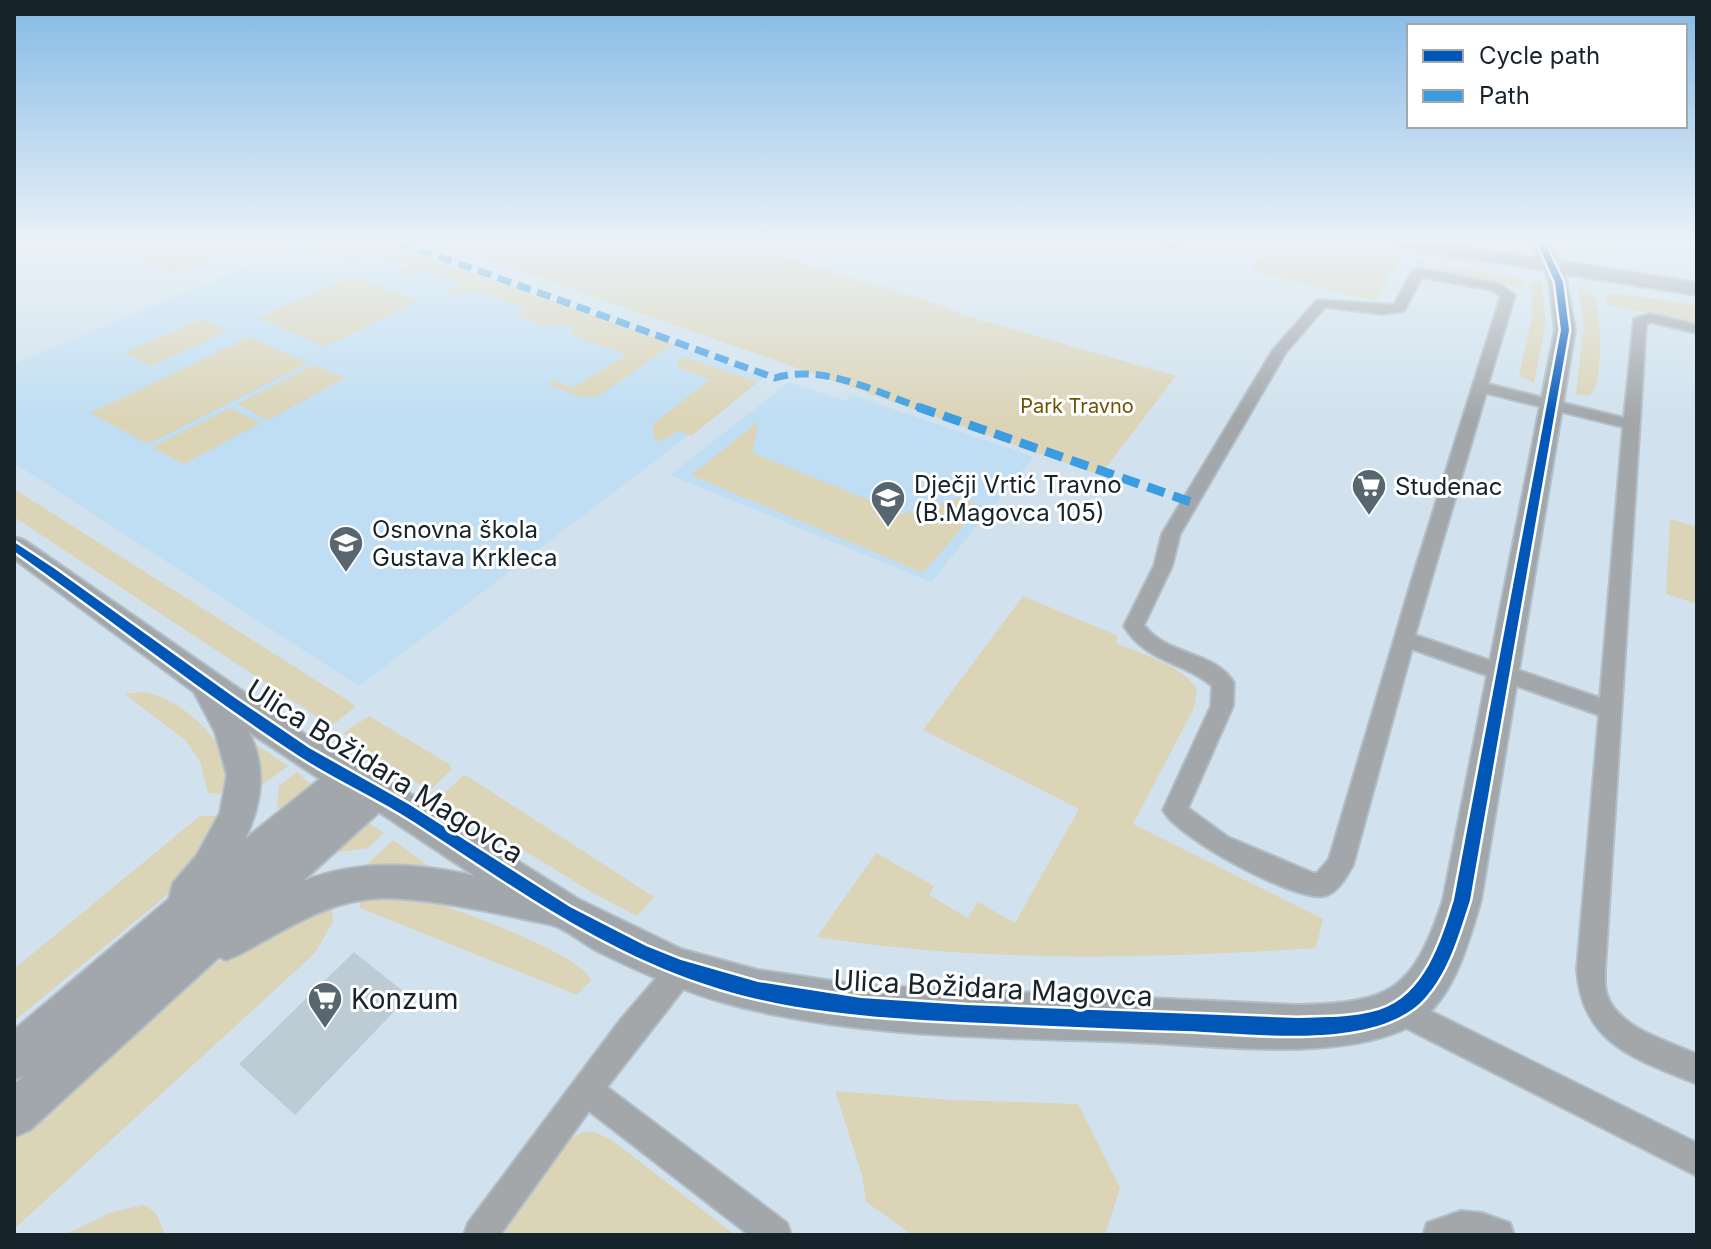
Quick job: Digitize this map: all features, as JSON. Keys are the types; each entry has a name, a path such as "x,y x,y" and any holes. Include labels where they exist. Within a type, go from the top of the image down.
{"street":[{"path":"1403,300 1399,308 1382,310 1322,303 1280,350 1171,534 1163,566 1134,626 1151,647 1214,674 1223,683 1222,706 1175,810 1184,821 1207,837 1312,885 1323,885 1340,865 1506,300"},
{"path":"1562,300 1565,330 1462,900 1440,962 1422,988 1400,1010 1697,1160"},
{"path":"1697,329 1650,318 1639,322 1609,710 1593,991 1597,1006 1623,1033 1697,1069"},
{"path":"1480,387 1629,424"},
{"name":"Ulica Božidara Magovca","path":"14,546 207,686 557,910 600,934 682,969 755,990 854,1008 1315,1025 1377,1020 1400,1010"},
{"path":"1405,639 1609,710"},
{"path":"141,947 198,883 226,837 239,803 245,773 241,755 207,686"},
{"name":"Ulica Božidara Magovca","path":"14,1058 141,947 362,785"},
{"name":"Ulica Božidara Magovca","path":"14,1114 179,967 362,785"},
{"path":"179,967 280,910 351,884 406,881 557,910"},
{"path":"480,1235 631,1029 682,969"},
{"path":"588,1091 775,1235"},
{"path":"1439,1235 1454,1225 1478,1227 1498,1235"}],"shaded area":[{"name":"Osnovna škola Gustava Krkleca","path":"166,300 551,300 764,378 359,686 14,463 14,364"},
{"name":"Dječji Vrtić Travno (B.Magovca 105)","path":"789,382 845,401 852,395 1034,457 931,582 670,475"}],"green space":[{"path":"298,300 418,301 325,347 258,318"},
{"path":"502,300 549,300 673,344 599,396 581,397 547,384 553,380 572,388 627,355 571,335 574,328 561,324 547,327 516,316 527,309"},
{"name":"Park Travno","path":"604,300 927,300 966,316 1176,376 1100,475"},
{"path":"1532,300 1544,300 1546,324 1534,383 1519,375 1532,317"},
{"path":"1580,300 1595,300 1600,348 1598,378 1589,396 1576,394 1584,324"},
{"path":"1605,300 1664,300 1697,305 1697,324 1605,304"},
{"path":"202,319 229,330 151,366 124,353"},
{"path":"250,337 308,363 148,444 90,413"},
{"path":"684,357 758,382 691,436 679,431 659,442 653,436 653,424 710,379 679,368 677,362"},
{"path":"314,365 345,378 268,420 237,404"},
{"path":"230,408 261,423 183,464 152,447"},
{"path":"758,422 753,453 903,514 960,498 981,506 923,573 691,475"},
{"path":"14,489 355,706 331,726 14,517"},
{"path":"1670,519 1697,527 1697,604 1666,594"},
{"path":"1023,596 1118,636 1116,643 1171,666 1197,689 1194,708 1133,824 1323,919 1316,948 1191,955 1003,955 817,937 876,853 934,886 929,895 968,918 978,902 1015,923 1079,809 923,730"},
{"path":"143,692 175,704 191,715 217,744 228,777 224,794 208,793 200,761 186,741 125,694"},
{"path":"369,716 449,764 452,769 429,791 343,733"},
{"path":"254,743 288,766 254,791 249,745"},
{"path":"297,772 314,787 287,814 277,806 279,786"},
{"path":"463,776 654,897 637,916 593,893 439,798"},
{"path":"200,816 219,816 187,869 165,897 14,1021 14,969"},
{"path":"364,820 384,833 368,848 339,852 327,844"},
{"path":"393,840 427,865 427,867 362,869"},
{"path":"402,892 535,942 561,955 591,980 577,995 360,908 361,893"},
{"path":"331,904 333,922 315,953 14,1229 14,1139 205,970 281,923"},
{"path":"835,1091 951,1100 1078,1104 1120,1188 1105,1235 913,1235 866,1202 862,1175"},
{"path":"584,1132 595,1132 613,1141 735,1235 491,1235 569,1139"},
{"path":"144,1205 156,1213 165,1235 64,1235 112,1212"}],"building":[{"name":"Konzum","path":"354,952 409,996 295,1115 239,1064"}],"marked path":[{"path":"560,300 775,378 795,372 831,377 1191,502"}],"cycle path":[{"path":"14,546 304,752 405,809 565,912 641,952 681,968 723,982 792,997 896,1009 1268,1026 1354,1023 1377,1019 1396,1011 1421,990 1439,962 1462,900 1565,330 1561,300"}],"place":[{"name":"Studenac","path":"1369,517"},
{"name":"Dječji Vrtić Travno (B.Magovca 105)","path":"888,529"},
{"name":"Osnovna škola Gustava Krkleca","path":"346,574"},
{"name":"Konzum","path":"325,1030"}]}
